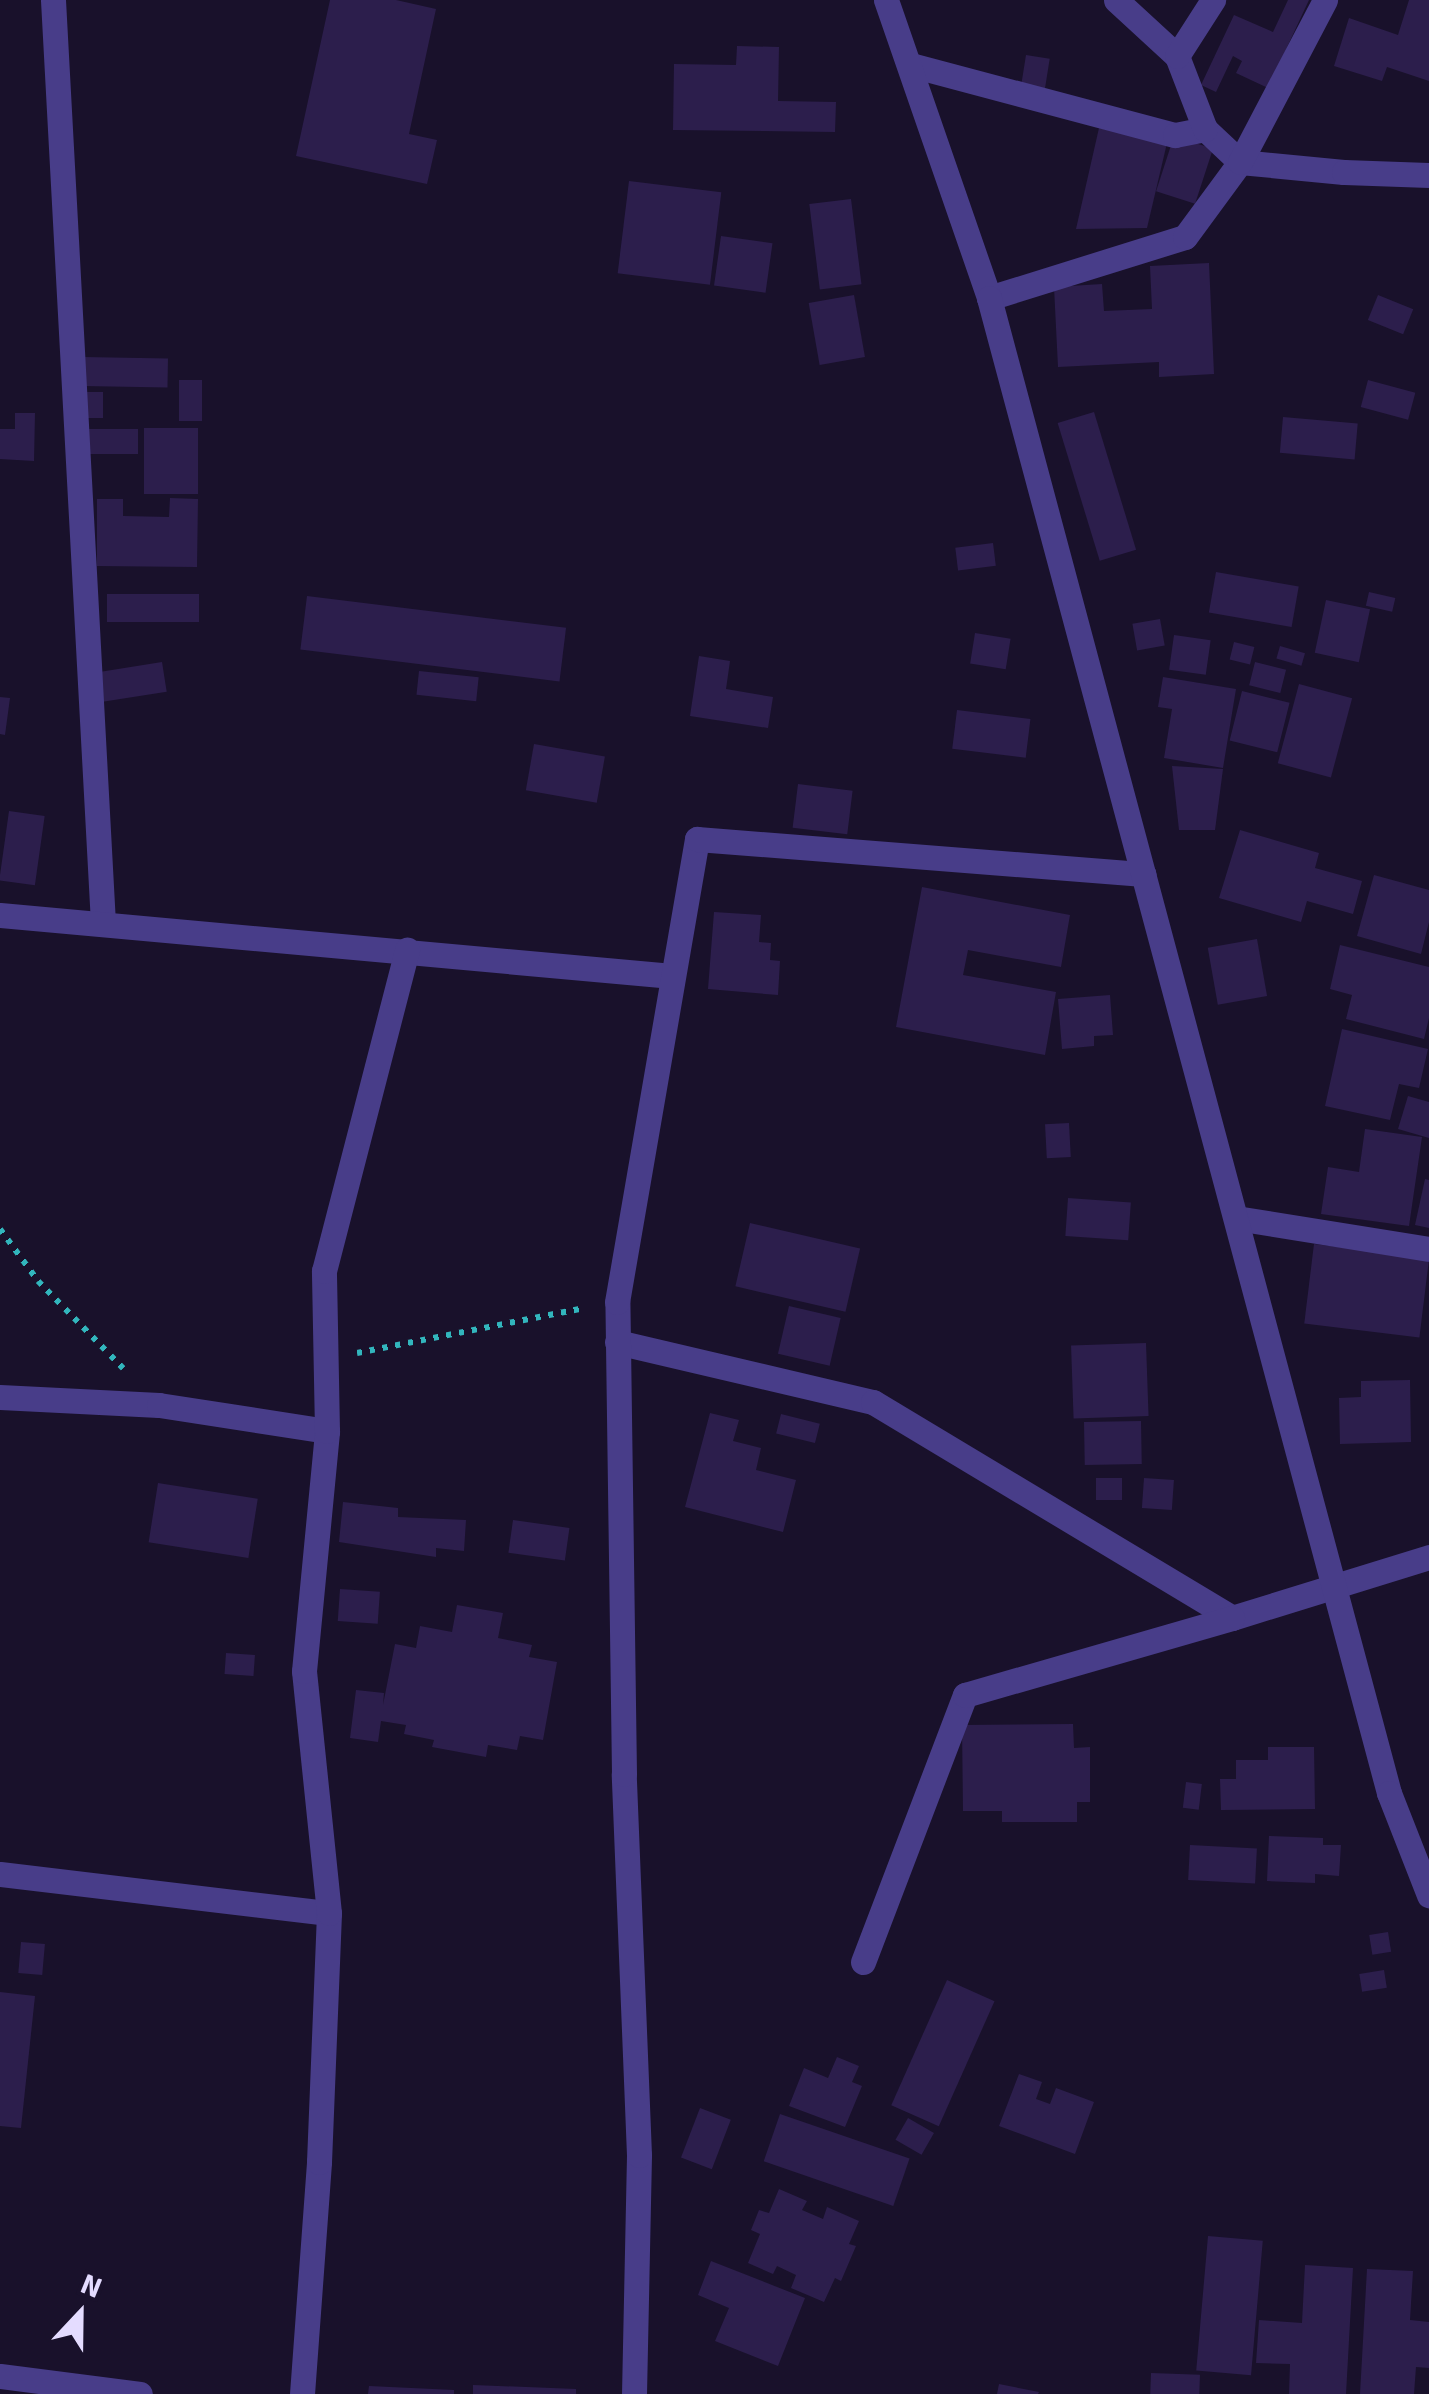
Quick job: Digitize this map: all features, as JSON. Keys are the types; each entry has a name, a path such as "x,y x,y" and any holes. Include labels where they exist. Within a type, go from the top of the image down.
{"street":[{"path":"53,0 103,924"},
{"path":"886,0 989,298 1389,1793 1429,1895"},
{"path":"1116,0 1177,56 1205,129 1240,162 1429,174"},
{"path":"1177,56 1214,0"},
{"path":"989,298 1184,237 1240,162 1325,0"},
{"path":"911,65 1175,135 1205,129"},
{"path":"634,2394 640,2155 624,1774 616,1302 697,839 1144,874"},
{"path":"0,915 672,976"},
{"path":"302,2394 319,2162 329,1913 304,1672 327,1430 324,1271 407,950"},
{"path":"1236,1218 1429,1248"},
{"path":"617,1342 873,1402 1232,1618"},
{"path":"0,1397 159,1405 327,1430"},
{"path":"862,1962 965,1695 1335,1589 1429,1557"},
{"path":"0,1874 329,1913"},
{"path":"0,2376 140,2394"}],"path":[{"path":"0,1228 38,1281 159,1405"},
{"path":"326,1360 616,1302"}],"building":[{"path":"330,0 396,0 436,9 409,134 437,140 427,184 296,156"},
{"path":"1288,0 1309,0 1268,88 1236,73 1242,61 1233,56 1216,92 1201,85 1234,15 1273,32"},
{"path":"1409,0 1429,0 1429,81 1387,67 1382,81 1334,66 1349,18 1398,35"},
{"path":"737,46 779,47 778,101 836,102 835,132 673,130 674,64 736,65"},
{"path":"1026,55 1050,59 1045,91 1021,88"},
{"path":"1099,128 1167,143 1147,228 1076,229"},
{"path":"1174,136 1213,149 1195,204 1156,191"},
{"path":"629,181 721,192 710,285 618,273"},
{"path":"851,199 861,284 820,289 809,204"},
{"path":"721,236 772,243 766,293 714,286"},
{"path":"1209,263 1214,374 1159,377 1159,362 1058,367 1054,287 1102,284 1104,311 1152,309 1150,266"},
{"path":"854,295 865,357 820,365 809,303"},
{"path":"1378,295 1413,309 1403,334 1368,320"},
{"path":"83,357 168,358 167,387 82,386"},
{"path":"179,380 202,380 202,421 179,421"},
{"path":"1368,380 1415,393 1408,420 1361,407"},
{"path":"84,392 103,392 103,418 84,418"},
{"path":"1094,412 1136,550 1100,561 1058,423"},
{"path":"15,413 35,413 34,461 0,459 0,429 15,429"},
{"path":"1283,417 1358,424 1355,459 1280,453"},
{"path":"144,428 198,428 198,494 144,494"},
{"path":"86,429 138,429 138,454 86,454"},
{"path":"170,498 198,499 197,567 97,566 97,499 123,499 123,516 169,517"},
{"path":"993,543 996,566 958,570 955,548"},
{"path":"1216,572 1299,587 1292,627 1209,612"},
{"path":"1369,592 1395,598 1392,612 1366,606"},
{"path":"107,594 199,594 199,622 107,622"},
{"path":"307,596 566,628 559,681 300,650"},
{"path":"1326,600 1370,609 1359,662 1315,653"},
{"path":"1160,619 1165,646 1137,650 1132,624"},
{"path":"975,633 1011,639 1006,669 970,664"},
{"path":"1174,635 1211,640 1206,675 1169,670"},
{"path":"1234,642 1254,647 1250,665 1230,659"},
{"path":"1280,646 1305,653 1301,666 1276,658"},
{"path":"699,656 730,661 726,689 773,697 768,728 690,716"},
{"path":"162,662 167,692 100,702 95,673"},
{"path":"1255,662 1286,670 1280,693 1249,685"},
{"path":"419,671 479,677 476,701 416,695"},
{"path":"1163,677 1236,689 1223,768 1164,758 1172,709 1158,707"},
{"path":"1299,684 1352,698 1331,777 1278,763"},
{"path":"1242,691 1290,703 1277,752 1230,740"},
{"path":"0,697 10,698 5,735 0,734"},
{"path":"957,710 1030,719 1026,758 952,749"},
{"path":"534,744 605,757 597,803 526,790"},
{"path":"1172,766 1223,769 1215,830 1179,830"},
{"path":"798,784 853,791 847,834 793,828"},
{"path":"9,811 45,816 35,885 0,880"},
{"path":"1240,830 1319,853 1315,868 1362,881 1353,914 1307,901 1301,922 1219,898"},
{"path":"1374,875 1429,890 1429,922 1421,954 1357,936"},
{"path":"922,887 1070,915 1061,967 968,950 963,975 1056,992 1045,1055 896,1027"},
{"path":"714,912 761,915 759,942 771,943 770,960 780,961 778,995 708,989"},
{"path":"1257,939 1267,996 1218,1005 1208,948"},
{"path":"1340,945 1429,967 1429,1018 1424,1039 1346,1019 1352,995 1330,989"},
{"path":"1110,995 1113,1035 1094,1036 1094,1046 1062,1049 1058,999"},
{"path":"1342,1029 1428,1049 1419,1088 1399,1084 1390,1120 1325,1106"},
{"path":"1408,1096 1429,1102 1429,1138 1398,1129"},
{"path":"1069,1123 1071,1157 1047,1158 1045,1124"},
{"path":"1365,1129 1422,1137 1409,1226 1321,1214 1328,1167 1359,1172"},
{"path":"1425,1179 1429,1180 1429,1228 1415,1225"},
{"path":"1068,1198 1131,1202 1128,1240 1065,1236"},
{"path":"750,1223 860,1248 845,1312 735,1286"},
{"path":"1314,1244 1429,1258 1419,1338 1304,1323"},
{"path":"789,1306 841,1318 830,1366 778,1354"},
{"path":"1146,1343 1149,1416 1074,1419 1071,1346"},
{"path":"1410,1380 1411,1442 1340,1444 1339,1398 1361,1397 1361,1381"},
{"path":"710,1413 739,1420 733,1441 761,1448 756,1470 796,1480 783,1532 685,1507"},
{"path":"781,1414 820,1424 815,1443 776,1433"},
{"path":"1141,1421 1142,1464 1085,1465 1084,1422"},
{"path":"1096,1478 1122,1478 1122,1500 1096,1500"},
{"path":"1144,1478 1174,1480 1172,1510 1142,1508"},
{"path":"158,1483 258,1499 248,1558 149,1542"},
{"path":"343,1502 398,1508 398,1517 466,1520 464,1551 436,1548 436,1557 339,1542"},
{"path":"513,1520 569,1528 565,1561 508,1553"},
{"path":"340,1589 380,1592 378,1624 338,1621"},
{"path":"457,1605 503,1613 498,1638 532,1645 529,1657 557,1662 543,1740 520,1736 517,1750 488,1745 486,1757 432,1747 434,1740 404,1734 406,1725 381,1721 378,1742 350,1738 356,1690 384,1693 383,1705 395,1644 416,1648 420,1626 452,1632"},
{"path":"226,1653 255,1655 253,1676 225,1674"},
{"path":"1073,1724 1074,1748 1090,1747 1090,1802 1077,1802 1077,1822 1002,1822 1002,1811 963,1811 962,1725"},
{"path":"1268,1747 1314,1747 1315,1809 1221,1810 1220,1779 1236,1779 1236,1760 1268,1760"},
{"path":"1186,1782 1202,1784 1199,1810 1183,1808"},
{"path":"1269,1836 1323,1838 1323,1845 1341,1845 1339,1876 1315,1874 1315,1883 1267,1881"},
{"path":"1190,1845 1257,1849 1255,1883 1188,1880"},
{"path":"1388,1932 1391,1952 1372,1955 1369,1935"},
{"path":"21,1942 45,1944 42,1975 18,1973"},
{"path":"1384,1970 1387,1988 1362,1992 1359,1974"},
{"path":"947,1980 995,2001 939,2126 891,2105"},
{"path":"0,1992 35,1996 21,2128 0,2126"},
{"path":"837,2057 859,2066 852,2082 862,2086 845,2127 789,2106 804,2068 828,2078"},
{"path":"1019,2074 1042,2082 1036,2099 1050,2104 1056,2088 1094,2102 1075,2154 999,2126"},
{"path":"700,2108 731,2120 712,2169 681,2157"},
{"path":"780,2114 910,2159 893,2206 764,2161"},
{"path":"908,2118 934,2133 921,2155 896,2140"},
{"path":"779,2189 807,2201 802,2210 823,2219 827,2207 859,2221 849,2244 856,2246 841,2281 835,2278 824,2302 791,2288 796,2275 777,2266 773,2274 748,2263 760,2234 751,2230 759,2210 769,2213"},
{"path":"1208,2236 1263,2241 1251,2375 1196,2370"},
{"path":"711,2261 805,2298 778,2366 715,2341 729,2308 698,2295"},
{"path":"1305,2265 1353,2268 1346,2394 1289,2394 1290,2364 1256,2363 1259,2320 1302,2323"},
{"path":"1367,2269 1413,2271 1410,2320 1429,2322 1429,2368 1416,2367 1414,2394 1360,2394"},
{"path":"1151,2373 1200,2375 1199,2394 1150,2394"},
{"path":"999,2384 1039,2392 997,2394"},
{"path":"473,2385 576,2389 576,2394 473,2394"},
{"path":"369,2386 454,2390 454,2394 368,2394"}]}
